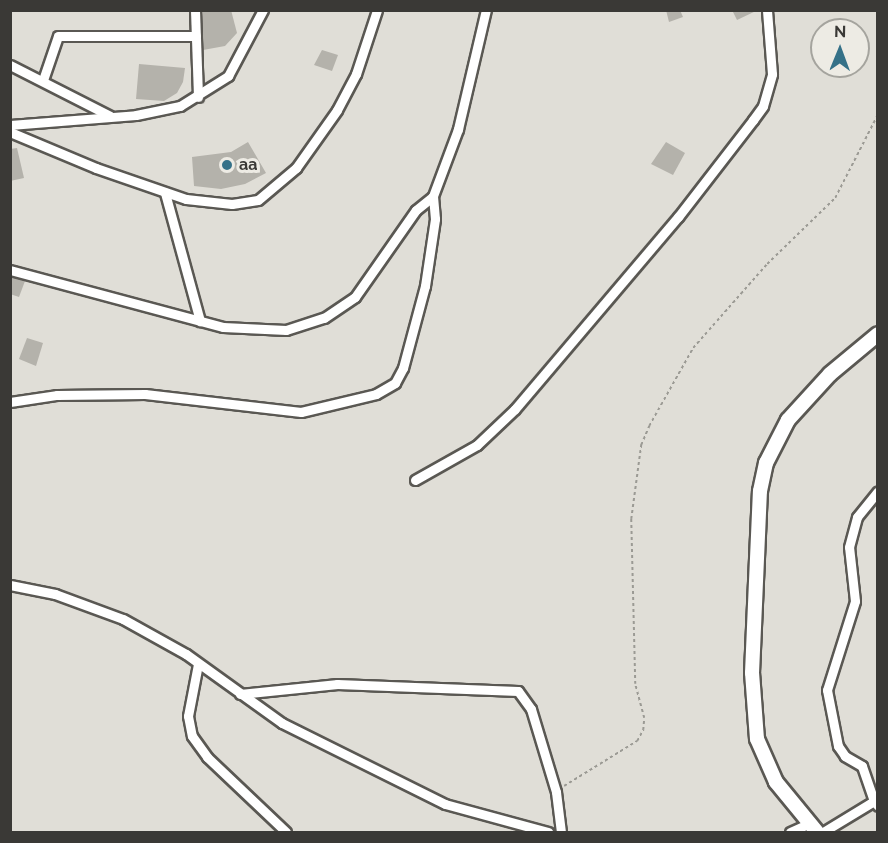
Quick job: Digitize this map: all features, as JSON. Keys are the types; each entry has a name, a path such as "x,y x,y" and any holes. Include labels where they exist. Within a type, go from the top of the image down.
{"main road":[{"path":"812,828 776,782 757,739 752,673 760,491 766,463 788,420 830,374 878,334"}],"street":[{"path":"195,10 198,97"},
{"path":"10,125 163,111 198,97 228,76 263,10"},
{"path":"10,132 165,193 232,204 258,200 279,184 309,151 337,110 356,74 377,10"},
{"path":"10,402 57,395 145,394 301,412 376,394 400,377 426,286 435,219 433,196 458,129 486,10"},
{"path":"415,480 477,445 515,409 678,217 753,120 768,95 772,74 767,10"},
{"path":"43,80 58,36 196,36"},
{"path":"10,65 43,80 110,117"},
{"path":"165,193 200,321"},
{"path":"10,270 200,321 274,331 324,318 355,297 416,210 433,196"},
{"path":"823,832 876,803 862,766 845,756 838,746 827,690 855,601 849,560 852,537 861,509 878,491"},
{"path":"10,585 96,607 139,627 198,664 282,723 445,804 548,832"},
{"path":"198,664 188,716 192,735 207,757 286,832"},
{"path":"239,694 345,684 515,690 524,695 531,709 556,792 561,832"},
{"path":"790,832 812,828"}],"path":[{"path":"556,792 637,741 643,730 644,718 635,684 631,519 641,445 649,426 693,348 767,264 835,198 878,114"}],"building":[{"path":"202,10 231,10 237,33 225,46 203,50"},
{"path":"666,10 680,10 683,17 669,22"},
{"path":"732,10 758,10 737,20"},
{"path":"322,50 338,55 332,71 314,65"},
{"path":"139,64 185,68 183,82 177,93 164,101 136,99"},
{"name":"aa","path":"248,142 266,173 245,184 221,189 194,186 192,157 231,152"},
{"path":"666,142 685,153 673,175 651,164"},
{"path":"17,148 24,178 10,181 10,149"},
{"path":"10,277 25,281 19,297 10,294"},
{"path":"27,338 43,343 36,366 19,359"}],"place":[{"name":"aa","path":"227,165"}]}
